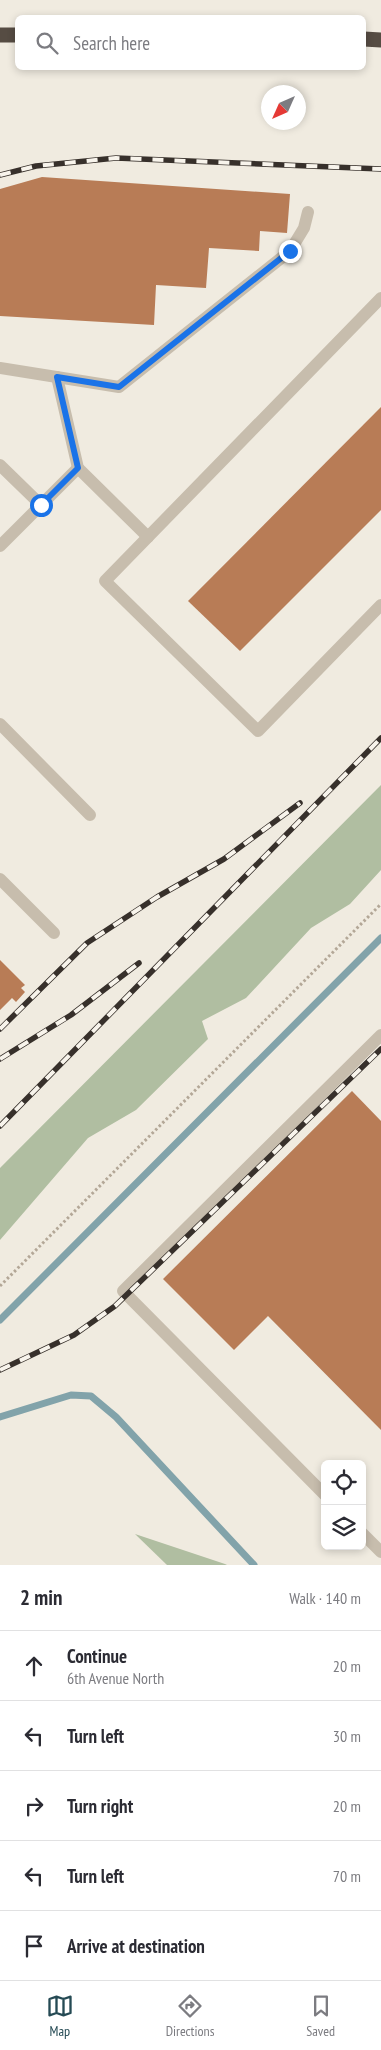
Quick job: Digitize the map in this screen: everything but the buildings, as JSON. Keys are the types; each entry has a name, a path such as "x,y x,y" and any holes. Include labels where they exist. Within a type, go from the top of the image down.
{"highway":[{"path":"0,35 15,35"},
{"path":"366,40 381,40"}],"street":[{"path":"0,368 119,387 290,251 304,228 308,212"},
{"path":"381,298 105,581 258,731 381,605"},
{"path":"57,377 78,468 148,537"},
{"path":"0,465 41,505"},
{"path":"0,546 78,468"},
{"path":"0,724 90,815"},
{"path":"0,879 54,933"},
{"path":"321,1491 123,1291 379,1041"},
{"path":"366,1537 381,1552"}],"path":[{"path":"0,1286 381,904"}],"green space":[{"path":"381,785 381,870 350,904 311,928 246,998 202,1021 208,1039 136,1110 88,1138 0,1240 0,1168"},
{"path":"135,1534 225,1564 227,1565 167,1565"}],"waterway":[{"path":"0,1320 381,938"},
{"path":"0,1417 71,1395 91,1396 116,1417 254,1565"}],"railway":[{"path":"0,175 36,166 116,158 381,169"},
{"path":"0,1126 381,738"},
{"path":"0,1029 87,943 157,897 224,859 300,803"},
{"path":"0,1059 71,1015 139,963"},
{"path":"0,1370 74,1335 115,1306 381,1049"}],"route":[{"path":"41,505 78,468 57,377 119,387 290,251"}]}
